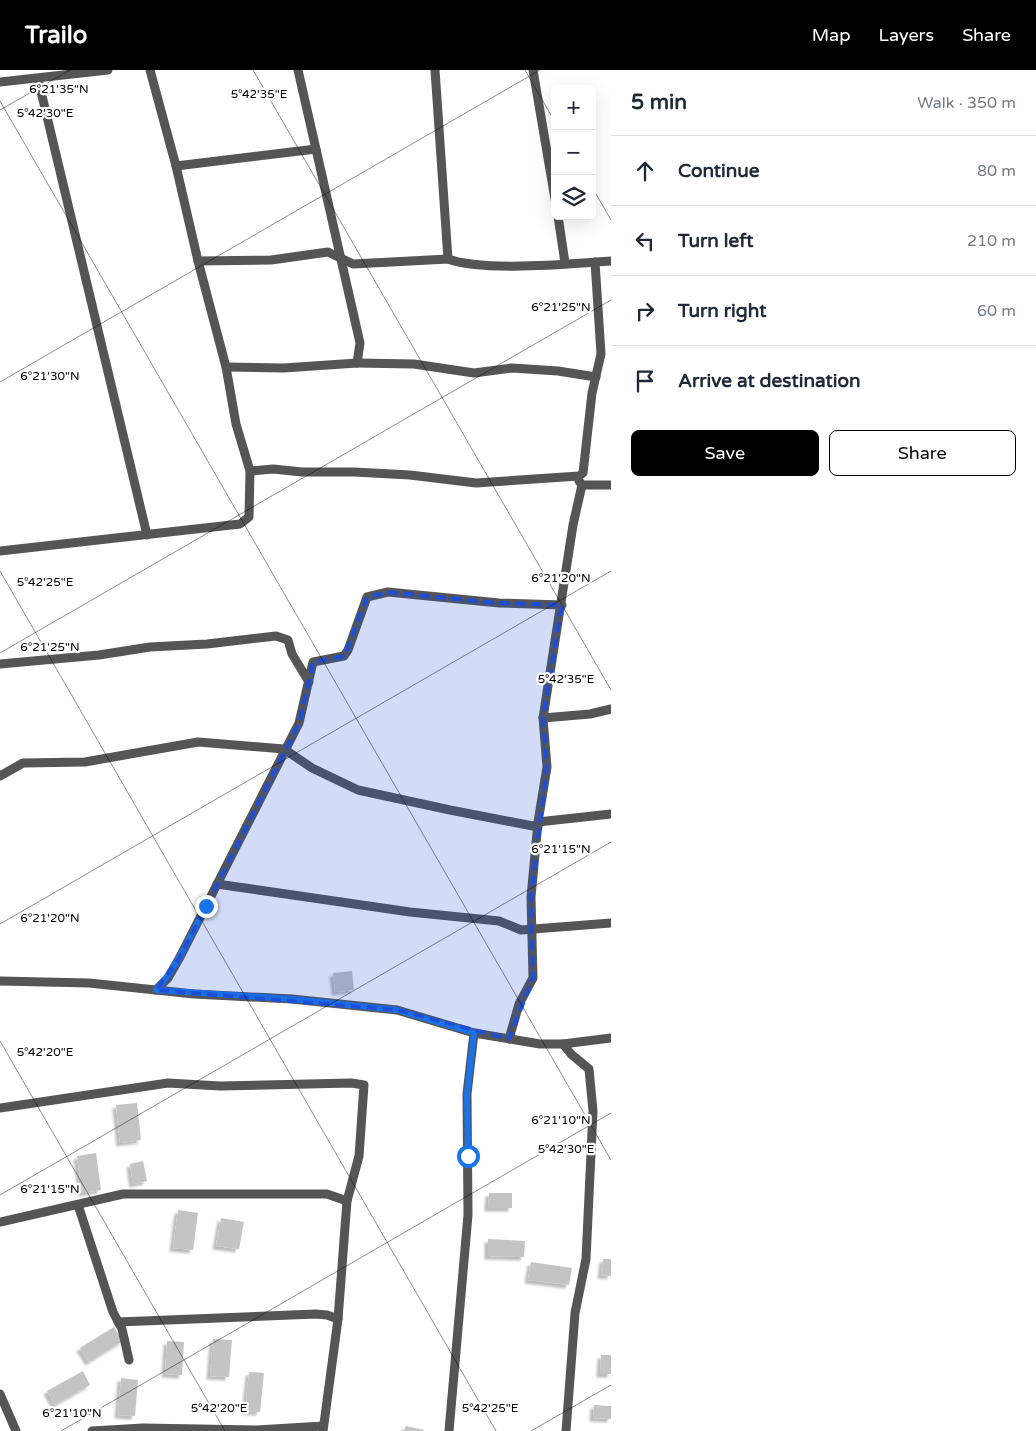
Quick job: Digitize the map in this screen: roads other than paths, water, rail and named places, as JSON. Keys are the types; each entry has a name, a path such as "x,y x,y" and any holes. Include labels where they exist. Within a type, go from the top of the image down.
{"street":[{"path":"0,82 108,70"},
{"path":"0,550 240,524 249,517 250,471 236,424 226,367 150,70"},
{"path":"298,70 360,343 357,363"},
{"path":"435,70 448,260"},
{"path":"533,70 551,175"},
{"path":"38,79 147,535"},
{"path":"176,166 316,149"},
{"path":"559,220 566,263"},
{"path":"198,261 271,260 328,252 353,264 448,260 458,263 498,265 611,261"},
{"path":"250,471 274,469 302,472 354,472 410,475 476,483 576,477 583,473 596,377 601,354 595,262"},
{"path":"226,367 284,368 357,363 414,364 474,373 512,368 558,371 596,377"},
{"path":"509,1039 519,1004 533,978 531,897 538,824 547,767 543,718 562,605 573,524 582,485 576,477"},
{"path":"582,485 611,486"},
{"path":"156,990 168,978 180,957 284,749 299,723 313,662 324,658 340,658 348,650 364,600 370,595 388,592 499,603 562,605"},
{"path":"0,664 99,655 150,647 207,644 276,636 288,640 292,654 309,682"},
{"path":"543,718 590,714 611,709"},
{"path":"0,776 23,763 85,762 198,742 284,749 329,777 358,790 450,810 538,824 611,814"},
{"path":"217,884 410,912 500,920 521,930 611,923"},
{"path":"0,981 89,983 156,990 292,999 397,1010 474,1033 540,1044 563,1044 611,1038"},
{"path":"449,1431 468,1215 467,1094 474,1033"},
{"path":"563,1044 571,1054 589,1069 593,1111 586,1259 575,1312 566,1431"},
{"path":"0,1108 168,1083 220,1086 362,1083 365,1087 359,1156 346,1201 338,1319 323,1428 257,1430 143,1428 92,1431"},
{"path":"0,1222 123,1194 327,1194 346,1201"},
{"path":"78,1205 129,1360"},
{"path":"118,1322 316,1314 338,1319"},
{"path":"0,1394 16,1431"}]}
